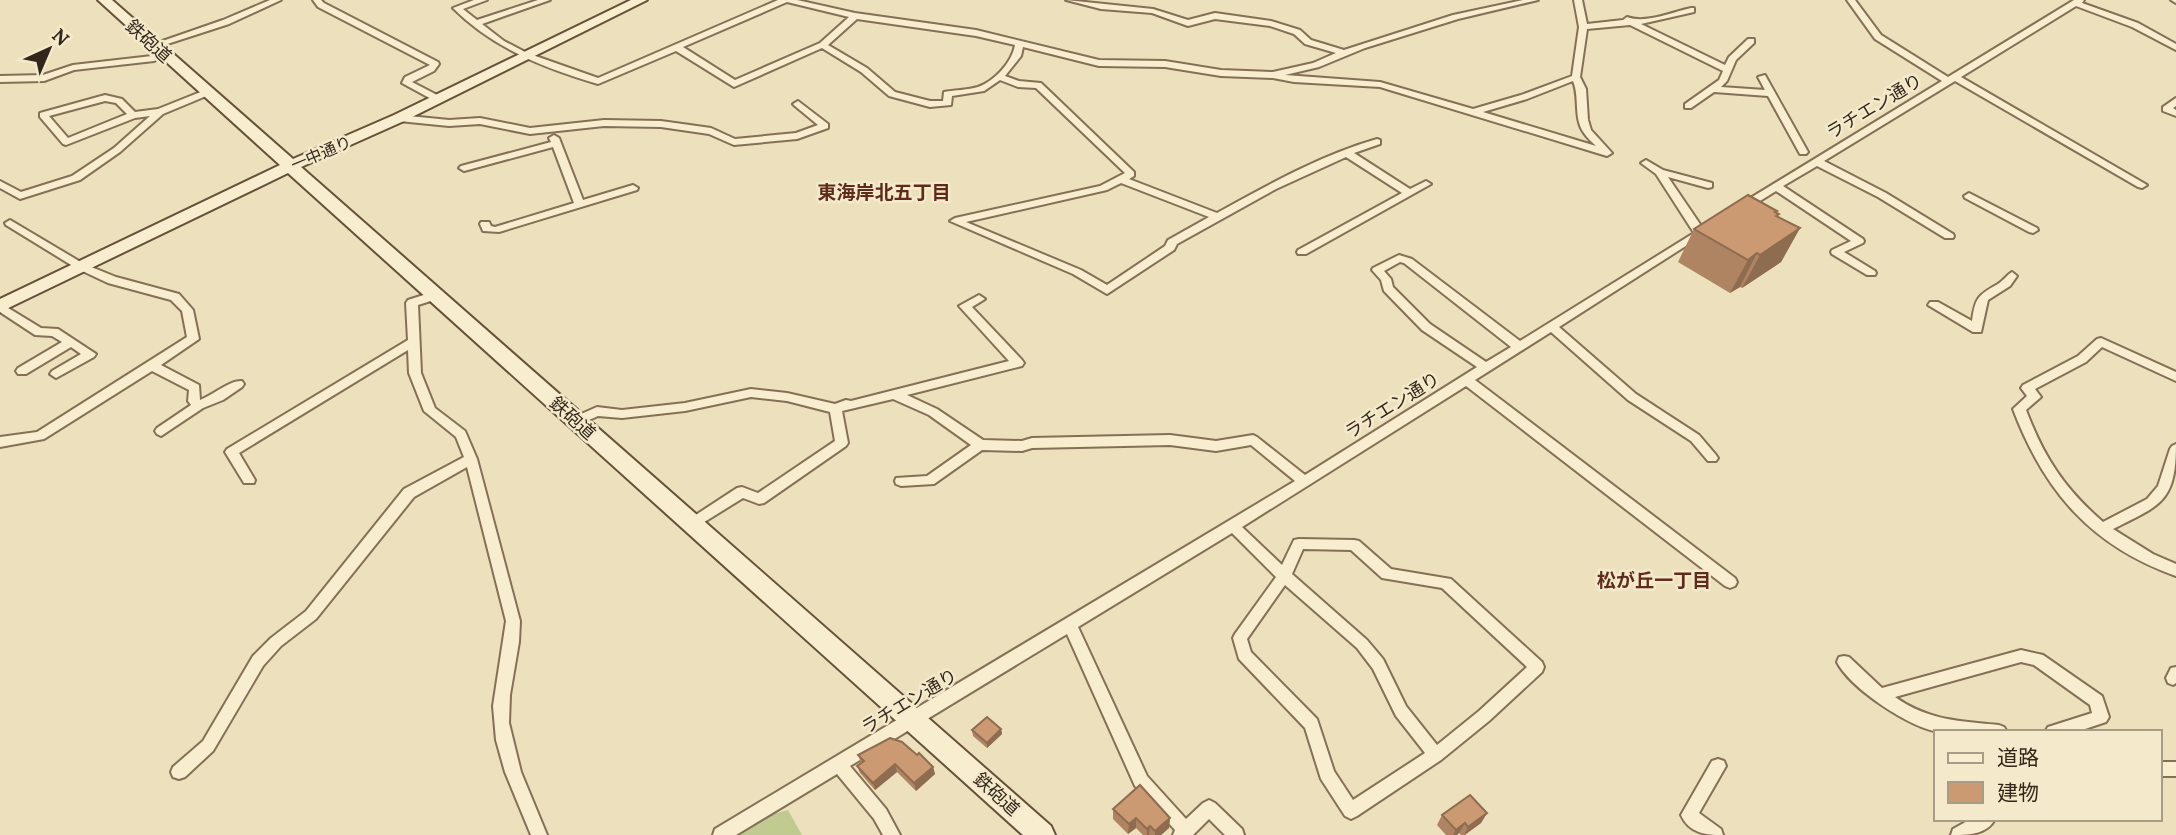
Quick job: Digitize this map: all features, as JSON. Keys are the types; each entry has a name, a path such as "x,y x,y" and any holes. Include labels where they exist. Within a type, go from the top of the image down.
{"street":[{"name":"鉄砲道","path":"104,0 1042,835"},
{"path":"0,79 44,78 73,68 154,58 159,49 277,0"},
{"path":"317,0 321,5 435,64 431,69 408,79 407,83 438,99"},
{"path":"483,0 457,8 501,43 524,55 598,81 787,0 811,8 855,16 956,29 1099,63 1165,64 1221,73 1273,75 1303,82 1382,83 1607,153 1587,131 1583,120 1581,89 1577,77 1583,27 1578,0"},
{"path":"476,23 546,0"},
{"name":"一中通り","path":"0,307 79,266 399,118 620,5 641,0"},
{"path":"1070,0 1101,7 1153,11 1188,23 1206,17 1256,21 1297,32 1308,42 1344,53"},
{"path":"1273,75 1316,65 1344,53 1465,15 1534,0"},
{"path":"1851,0 1878,37 2142,185"},
{"path":"2077,2 2135,25 2176,47"},
{"name":"ラチエン通り","path":"1733,213 2077,2"},
{"path":"1583,27 1600,27 1627,20 1651,20 1691,10"},
{"path":"676,47 734,84 823,45 855,16"},
{"path":"1627,20 1728,69"},
{"path":"1688,106 1723,80 1732,59 1751,41"},
{"path":"823,45 864,70 892,94 930,104 948,103 947,94 981,89 999,77 1017,56 1019,44"},
{"path":"999,77 1017,84 1038,85 1132,174 1103,188 955,221 1077,272 1107,290 1170,247 1172,242 1217,217 1345,152 1377,142"},
{"path":"1472,112 1524,97 1577,77"},
{"path":"1762,77 1802,152"},
{"path":"1712,89 1769,93"},
{"path":"133,115 119,101 105,98 43,115 66,142 133,115 160,112 208,92"},
{"path":"2176,101 2166,109 2176,113"},
{"path":"399,118 449,123 480,121 530,131 604,123 661,124 711,131 734,142 797,136 825,126 798,104"},
{"path":"0,184 20,196 76,178 117,150 160,112"},
{"path":"550,128 579,202"},
{"path":"464,168 556,143"},
{"path":"1345,152 1409,193"},
{"path":"1816,162 1882,195 1949,236"},
{"path":"1646,163 1660,172 1708,185"},
{"name":"ラチエン通り","path":"721,835 1233,526 1706,230 1660,172"},
{"path":"1121,179 1217,217"},
{"path":"1301,252 1426,184"},
{"path":"1776,186 1859,242 1836,252 1871,273"},
{"path":"485,224 487,229 495,230 579,202 633,188"},
{"path":"1969,196 2033,230"},
{"path":"0,442 40,436 193,339 187,310 175,297 112,280 79,266 10,223"},
{"path":"1485,367 1426,327 1388,288 1386,279 1377,270 1399,258 1408,261 1518,346"},
{"path":"1934,305 1977,329 1985,296 2008,284 2012,276"},
{"path":"436,295 412,303 415,373 430,411 461,434 471,459 513,621 513,636 501,703 502,723 516,782 538,835"},
{"path":"576,421 597,411 622,414 685,407 751,394 787,397 836,410 846,404 851,405 1018,363 965,306 979,299"},
{"path":"0,307 39,332 54,332 90,354 57,374"},
{"path":"1551,326 1632,397 1695,438 1712,458"},
{"path":"248,480 230,452 415,341"},
{"path":"22,371 71,342"},
{"path":"2176,377 2101,342 2082,359 2026,387 2035,397 2019,409 2036,451 2076,509 2100,530 2176,570"},
{"path":"153,366 195,388 194,401 200,405"},
{"path":"1465,379 1730,582"},
{"path":"161,431 200,405 239,384"},
{"path":"894,394 933,412 980,445 1022,446 1032,443 1170,440 1216,446 1253,440 1304,481"},
{"path":"693,524 742,492 759,499 842,443 836,410"},
{"path":"901,481 929,481 980,445"},
{"path":"2100,530 2152,503 2164,488 2176,449"},
{"path":"179,772 208,746 258,662 276,642 312,615 409,493 471,459"},
{"path":"1233,526 1284,576 1362,644 1378,664 1401,711 1436,755"},
{"path":"1299,544 1354,545 1387,574 1446,583 1536,667 1484,716 1436,755 1351,811 1327,774 1312,724 1244,655 1240,638 1284,576 1299,544"},
{"path":"1070,625 1141,781 1183,832 1209,808 1236,835"},
{"path":"1880,695 2021,656 2038,660 2097,701 2101,717 2065,730"},
{"path":"1844,662 1859,679 1880,695 1927,722 1985,730"},
{"path":"839,764 880,814 892,835"},
{"path":"1715,835 1689,815 1718,766"},
{"path":"1959,835 1984,821"}],"green space":[{"path":"788,810 802,835 725,835 749,820"}],"building":[{"path":"1748,195 1777,211 1775,212 1779,214 1776,216 1800,228 1748,260 1694,229"},
{"path":"987,717 1001,729 987,743 972,730"},
{"path":"890,738 902,742 917,755 919,753 933,767 914,783 895,764 873,783 857,766 864,761 858,755"},
{"path":"1140,785 1170,818 1155,831 1150,826 1147,829 1136,818 1129,824 1113,809"},
{"path":"1470,795 1487,813 1468,827 1465,823 1456,830 1442,815"}],"district":[{"name":"東海岸北五丁目","path":"884,192"},
{"name":"松が丘一丁目","path":"1654,580"}]}
